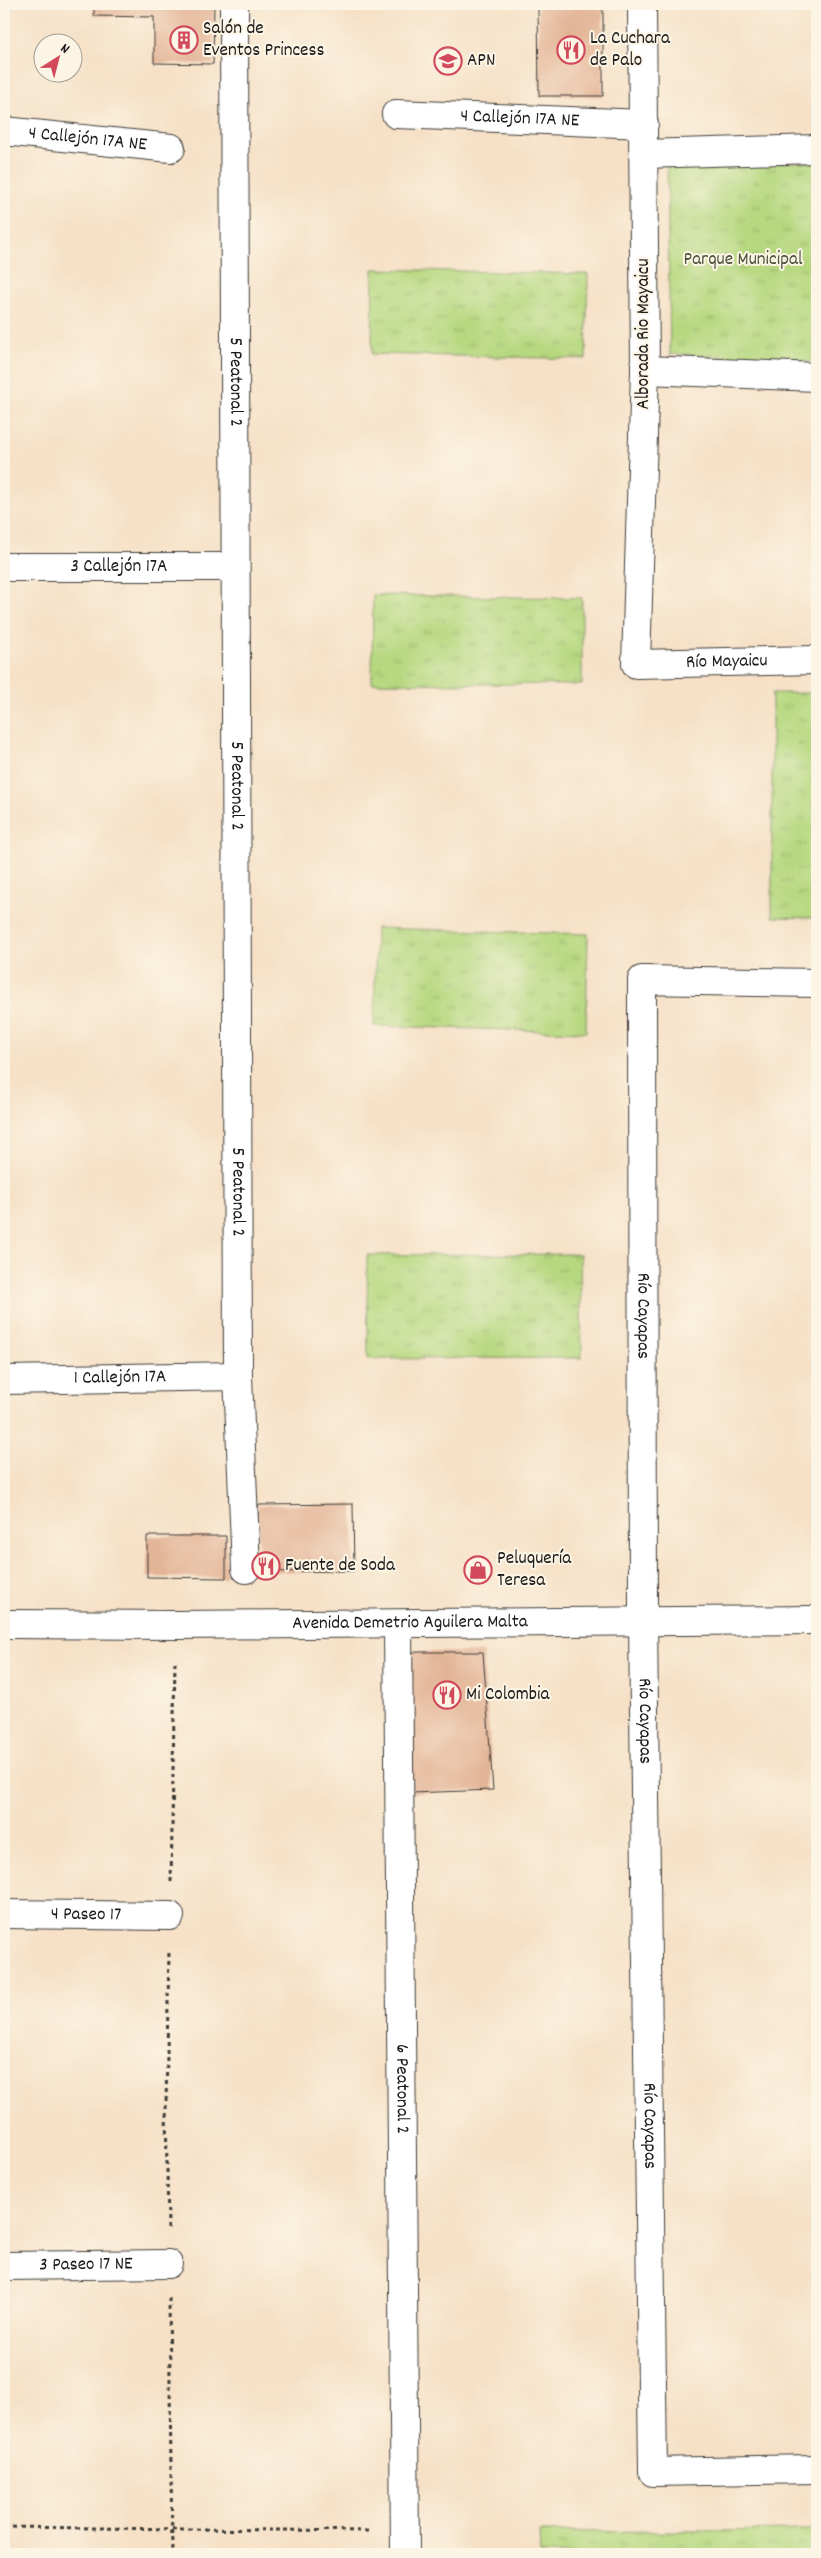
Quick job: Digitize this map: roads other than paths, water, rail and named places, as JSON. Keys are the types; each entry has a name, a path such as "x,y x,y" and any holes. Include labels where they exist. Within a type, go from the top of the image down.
{"street":[{"name":"5 Peatonal 2","path":"234,4 234,567 238,1376 246,1569"},
{"name":"Alborada Rio Mayaicu","path":"636,664 644,370 642,4"},
{"name":"4 Callejón 17A NE","path":"396,114 644,124"},
{"name":"4 Callejón 17A NE","path":"4,131 171,148"},
{"path":"644,154 817,150"},
{"path":"644,370 817,377"},
{"name":"3 Callejón 17A","path":"4,567 234,567"},
{"name":"Río Mayaicu","path":"636,664 817,660"},
{"name":"Río Cayapas","path":"817,983 642,980 643,1622 653,2472 817,2469"},
{"name":"1 Callejón 17A","path":"4,1380 238,1376"},
{"name":"Avenida Demetrio Aguilera Malta","path":"4,1624 398,1624 817,1620"},
{"name":"6 Peatonal 2","path":"398,1624 404,2543"},
{"name":"4 Paseo 17","path":"4,1914 170,1916"},
{"name":"3 Paseo 17 NE","path":"4,2266 168,2264"}],"place":[{"name":"Salón de Eventos Princess","path":"184,40"},
{"name":"La Cuchara de Palo","path":"571,50"},
{"name":"APN","path":"448,61"},
{"name":"Fuente de Soda","path":"266,1566"},
{"name":"Peluquería Teresa","path":"478,1570"},
{"name":"Mi Colombia","path":"447,1695"}],"park label":[{"name":"Parque Municipal","path":"743,260"}]}
